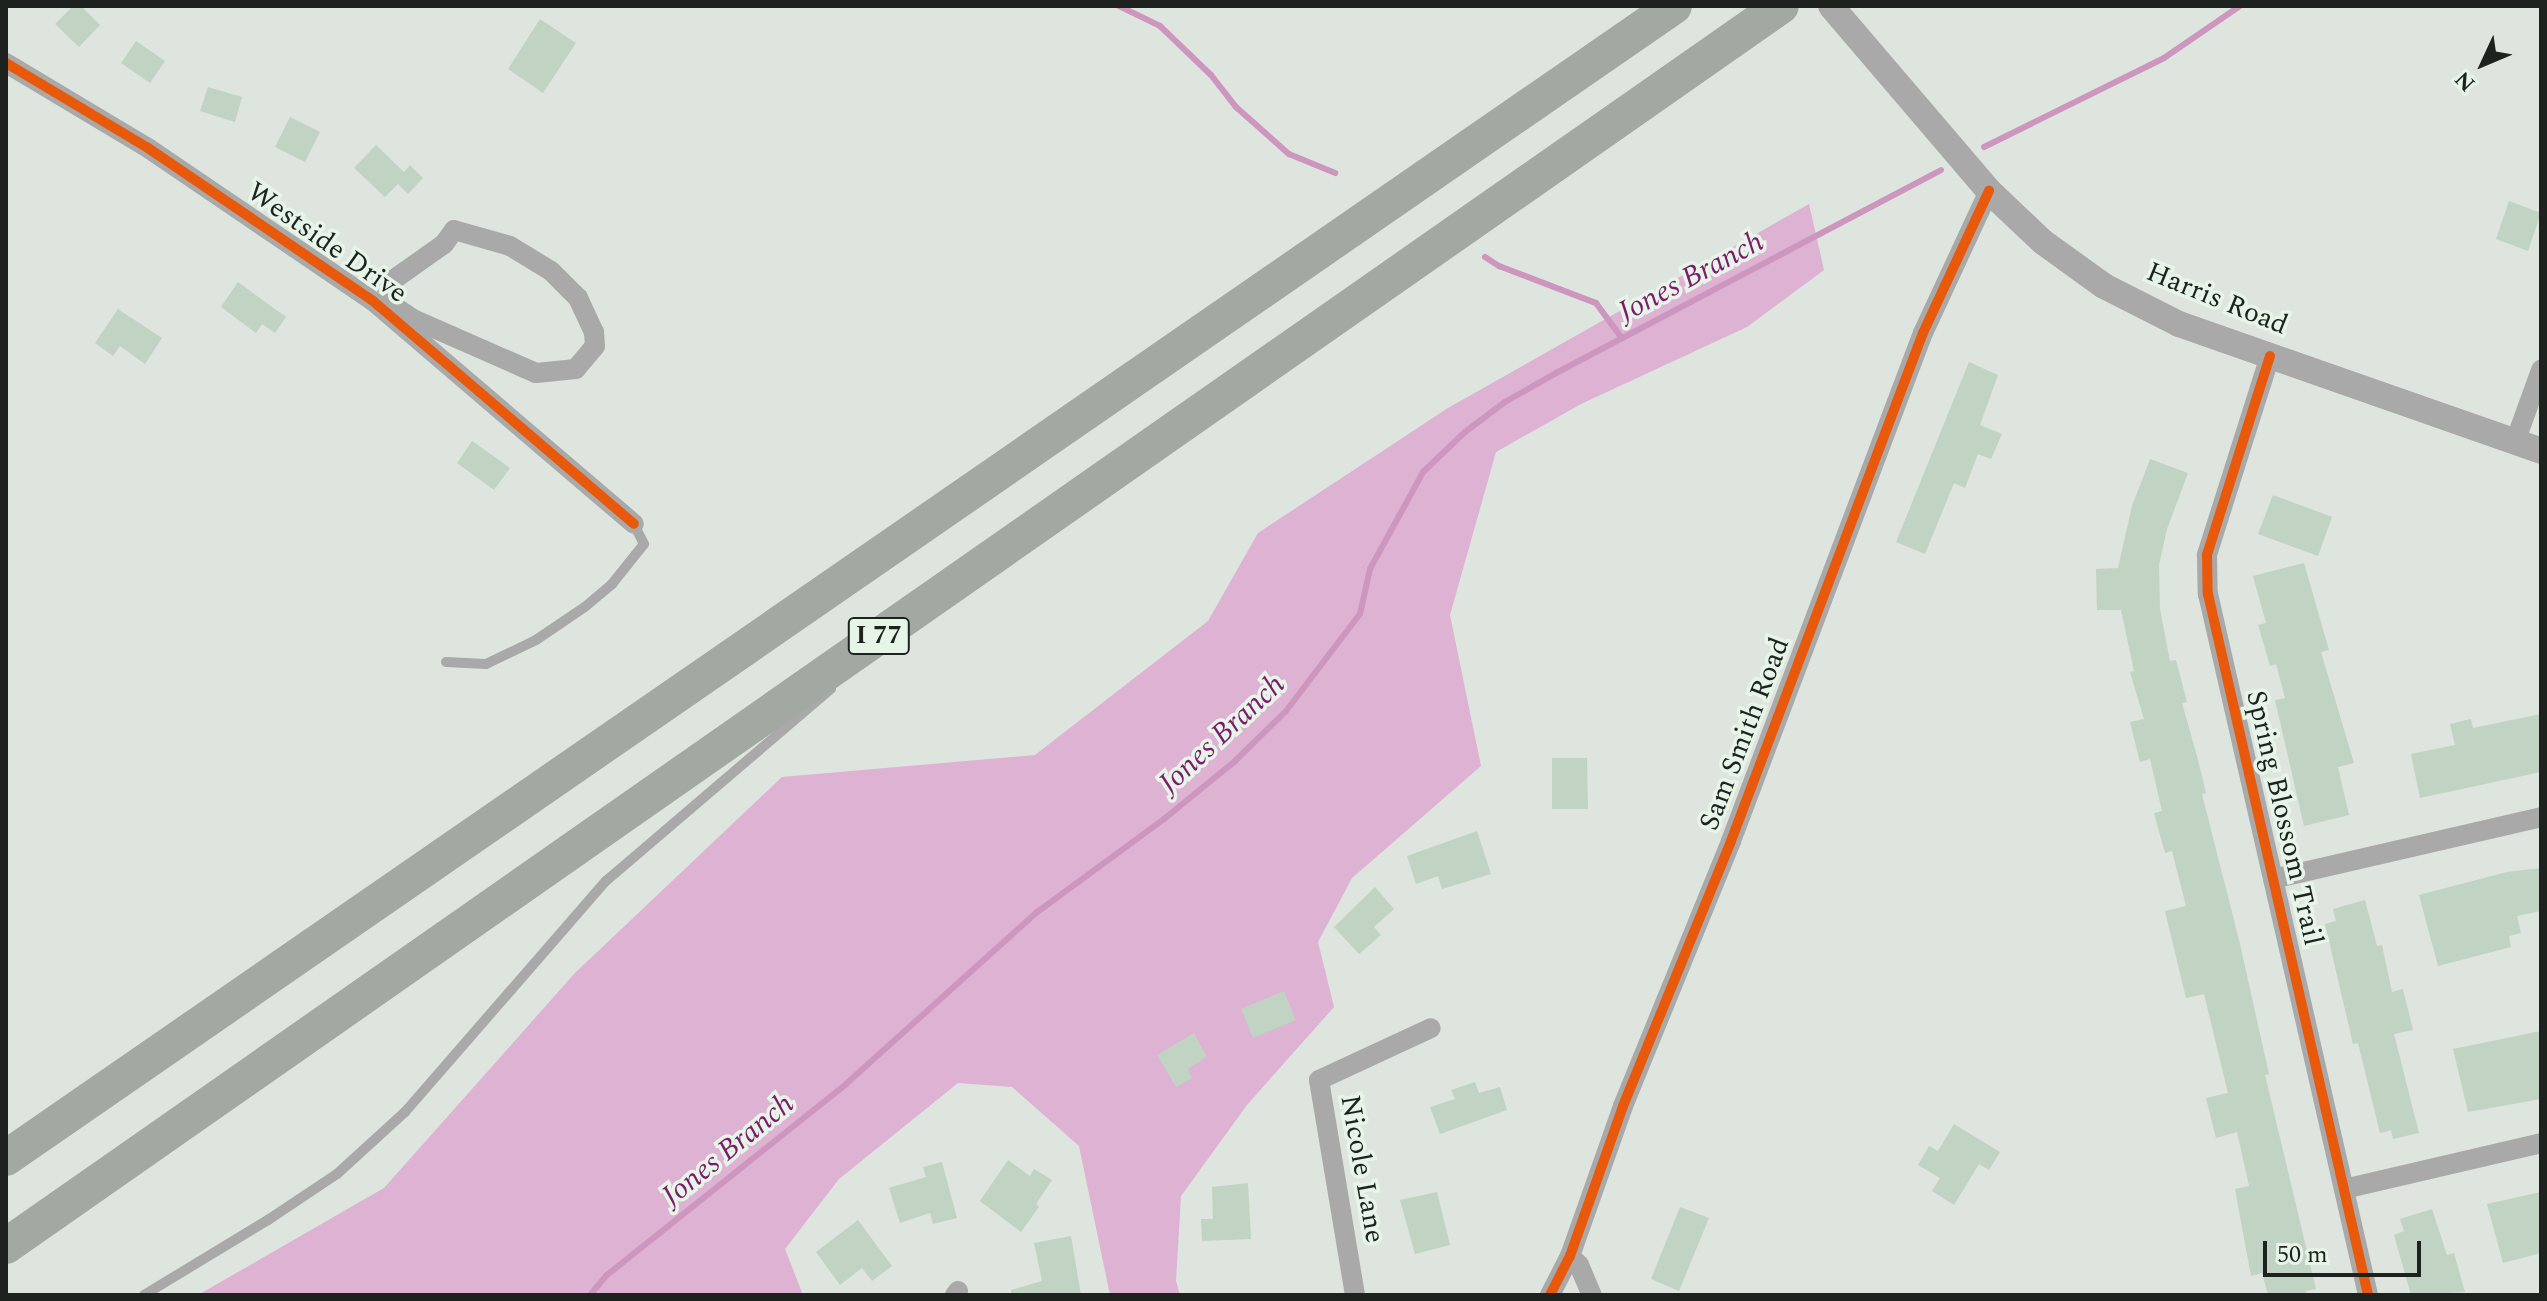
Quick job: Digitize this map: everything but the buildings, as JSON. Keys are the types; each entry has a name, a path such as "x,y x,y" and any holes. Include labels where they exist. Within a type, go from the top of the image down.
{"highway":[{"name":"I 77","path":"6,1158 1674,6"},
{"name":"I 77","path":"6,1246 1766,16"}],"street":[{"name":"Harris Road","path":"1831,6 1989,191 2043,242 2104,286 2179,324 2541,451"},
{"name":"Westside Drive","path":"6,63 383,295 634,524"},
{"name":"Sam Smith Road","path":"1550,1295 1570,1256 1623,1106 1731,841 1923,333 1989,191"},
{"path":"454,230 510,246 551,271 578,298 594,332 595,346 576,369 536,373 413,319 383,295 444,244 454,230"},
{"name":"Spring Blossom Trail","path":"2270,356 2207,555 2208,594 2368,1295"},
{"path":"2515,442 2541,370"},
{"path":"2273,879 2541,817"},
{"name":"Nicole Lane","path":"1355,1295 1319,1080 1431,1028"},
{"path":"2344,1189 2541,1143"},
{"path":"1570,1256 1579,1265 1592,1295"}],"lane":[{"name":"Westside Drive","path":"446,662 486,664 536,640 586,606 612,584 644,544 634,524"},
{"path":"846,675 899,622"},
{"path":"144,1295 337,1174 405,1112 606,881 835,685"}],"shaded area":[{"path":"1809,204 1824,270 1747,327 1581,404 1496,452 1450,615 1481,766 1352,878 1318,942 1334,1007 1247,1105 1181,1196 1176,1281 1180,1295 1110,1295 1079,1146 1012,1087 958,1083 839,1179 785,1249 803,1295 198,1295 384,1188 575,973 782,777 1035,755 1208,621 1258,533 1448,408"}],"waterway":[{"path":"1119,6 1160,26 1211,75 1236,107 1289,154 1335,173"},
{"name":"Jones Branch","path":"1984,147 2164,58 2240,6"},
{"name":"Jones Branch","path":"590,1295 607,1275 846,1084 1036,913 1164,819 1235,761 1286,711 1360,614 1370,569 1423,472 1465,432 1505,402 1558,372 1941,170"},
{"path":"1485,257 1499,266 1596,303 1621,337"}],"cycle path":[{"path":"6,63 148,148 373,301 634,524"},
{"path":"1550,1295 1570,1256 1623,1106 1731,841 1923,333 1989,191"},
{"path":"2270,356 2207,555 2208,594 2368,1295"}]}
